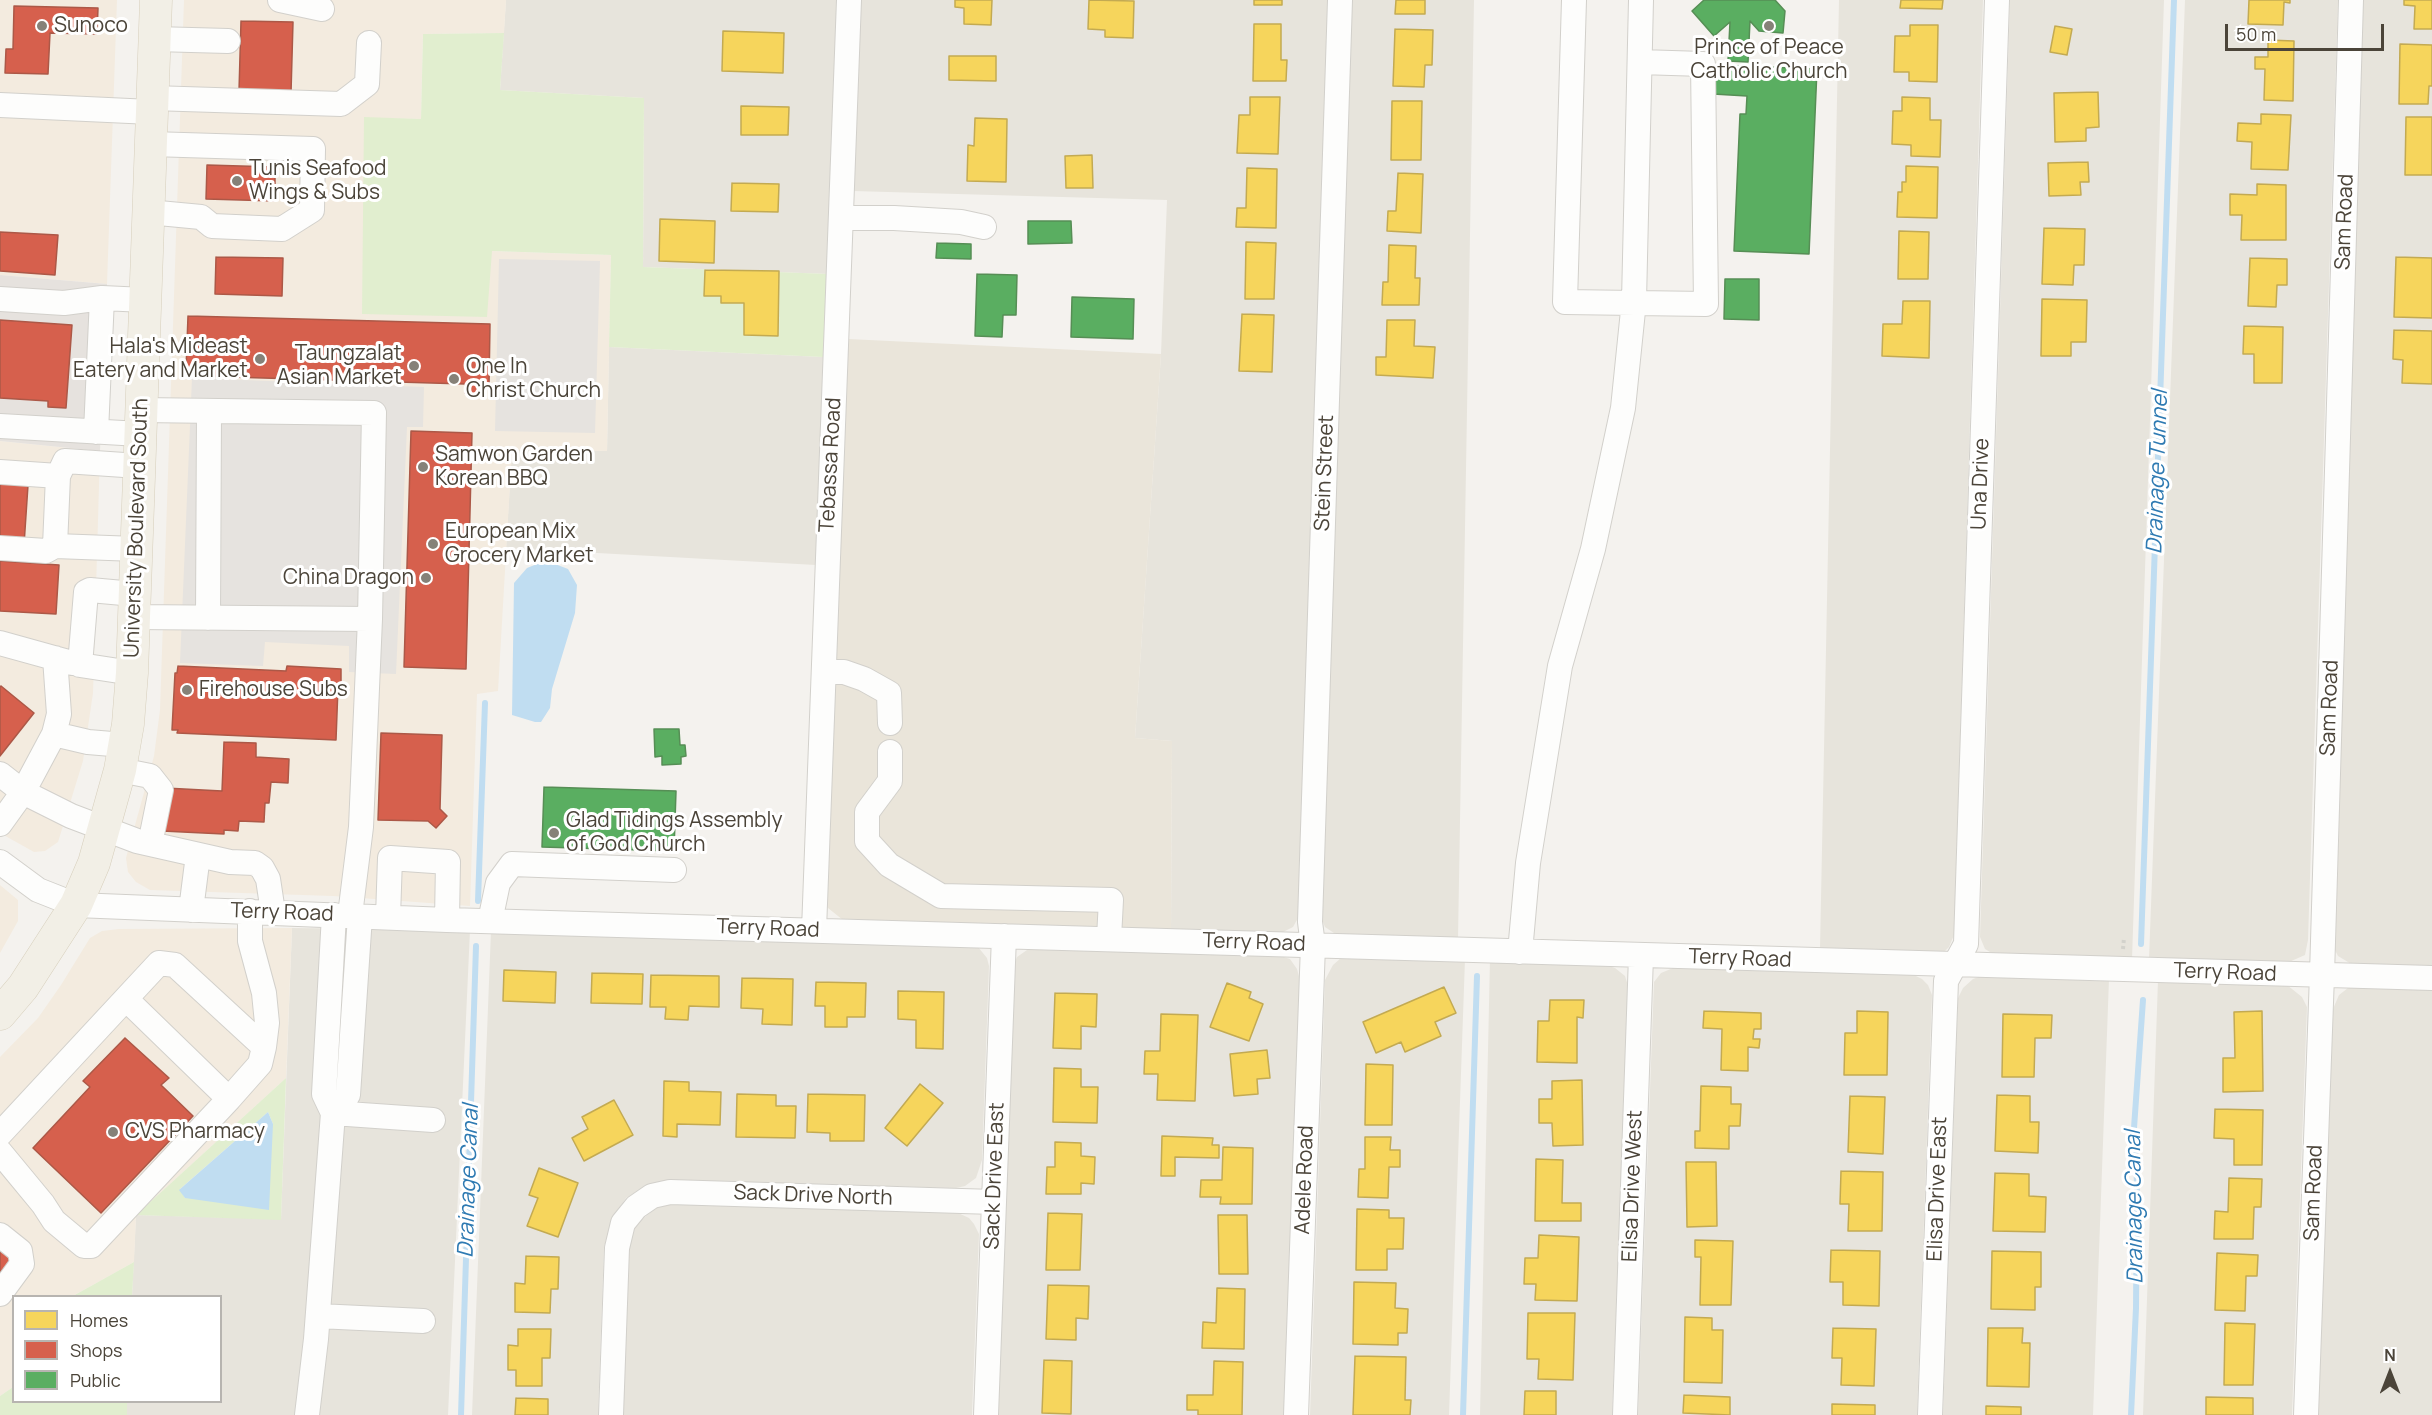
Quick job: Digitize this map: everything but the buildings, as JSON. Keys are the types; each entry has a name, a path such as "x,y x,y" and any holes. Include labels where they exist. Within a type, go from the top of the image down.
{"main road":[{"name":"University Boulevard South","path":"0,1014 23,987 76,905 94,863 105,828 128,724 132,674 156,0"}],"street":[{"path":"280,0 322,9"},
{"name":"Tebassa Road","path":"814,930 849,0"},
{"name":"Stein Street","path":"1313,945 1310,922 1340,0"},
{"path":"1574,0 1565,302 1635,301 1706,304 1703,64 1640,62"},
{"path":"1520,952 1528,863 1560,666 1593,549 1623,408 1635,301 1641,0"},
{"name":"Una Drive","path":"1953,965 1966,944 1997,0"},
{"name":"Sam Road","path":"2306,1415 2322,975 2351,0"},
{"path":"155,39 228,42"},
{"path":"0,105 341,104 367,84 369,43"},
{"path":"148,212 201,217 212,226 282,229 312,210 313,149 151,144"},
{"path":"841,218 961,222 984,227"},
{"path":"96,432 102,298"},
{"path":"0,299 64,303 102,298 145,300"},
{"path":"0,426 96,432 209,411 374,413 370,619 361,827 348,915 348,1095 333,1113 318,1316 307,1415"},
{"path":"208,618 209,411"},
{"path":"55,546 58,476 65,461 139,465"},
{"path":"0,471 58,476"},
{"path":"0,548 46,551 55,546 136,549"},
{"path":"80,665 86,592 90,590 134,606 208,618 370,619"},
{"path":"0,643 80,665 132,674"},
{"path":"0,824 23,792 54,734 59,714 56,658"},
{"path":"824,672 844,672 864,679 889,693 890,723"},
{"path":"54,734 88,742 122,758 150,776 161,790 150,844"},
{"path":"890,752 890,781 867,812 867,841 889,865 941,896 1111,900 1109,938"},
{"path":"0,774 23,792 71,816 150,844 230,862 255,863 262,868 268,879 262,911 250,941 264,993 267,1023 260,1064 230,1099 91,1246 84,1246 54,1221 43,1204 0,1152"},
{"path":"191,910 198,855"},
{"path":"388,917 390,858 448,862 447,920"},
{"name":"Terry Road","path":"0,862 38,890 76,905 447,920 2432,978"},
{"path":"490,921 498,883 512,864 674,870"},
{"name":"Sack Drive East","path":"986,1415 1004,936"},
{"name":"Adele Road","path":"1296,1415 1313,945"},
{"name":"Elisa Drive West","path":"1625,1415 1641,956"},
{"path":"0,1134 159,963 175,965 264,1047"},
{"name":"Elisa Drive East","path":"1929,1415 1946,981 1953,965"},
{"path":"126,999 230,1099"},
{"path":"333,1113 433,1120"},
{"name":"Sack Drive North","path":"611,1415 617,1248 623,1223 636,1207 652,1196 670,1192 994,1202"},
{"path":"0,1235 20,1251 22,1264 0,1294"},
{"path":"318,1316 423,1321"}],"shaded area":[{"path":"0,0 117,0 107,284 0,275"},
{"path":"184,0 506,0 504,33 423,34 421,119 364,118 486,317 491,251 611,255 607,451 512,450 498,691 477,694 470,906 333,896 150,890 136,882 128,872 126,858 154,756 160,710"},
{"path":"506,0 840,0 829,274 643,267 644,98 500,90"},
{"path":"860,0 1328,0 1298,918 1293,927 1279,934 1171,929 1172,741 1135,738 1161,354 1167,200 853,191"},
{"path":"1352,0 1474,0 1458,938 1337,935 1325,927 1321,917"},
{"path":"1839,0 1983,0 1954,935 1945,951 1934,953 1820,949"},
{"path":"2010,0 2164,0 2132,959 1995,955 1985,949 1980,937"},
{"path":"2185,0 2338,0 2308,940 2305,955 2289,962 2149,959"},
{"path":"2363,0 2432,0 2432,968 2353,965 2338,956 2332,944"},
{"path":"499,259 600,261 595,433 495,431"},
{"path":"0,275 107,284 100,451 0,441"},
{"path":"848,339 1161,354 1135,738 1172,741 1171,929 843,920 823,904"},
{"path":"609,347 823,357 816,565 506,548 512,449 607,451"},
{"path":"192,378 424,387 423,427 407,427 396,674 349,672 349,646 265,642 263,666 180,663"},
{"path":"0,441 100,451 93,693 83,761 58,842 45,851 34,852 0,833"},
{"path":"0,885 18,900 18,921 0,953"},
{"path":"292,928 470,930 448,1415 127,1415 127,1403 222,1403 222,1295 132,1295 136,1215 281,1219"},
{"path":"292,928 286,1078 136,1215 134,1262 75,1295 12,1295 12,1388 0,1396 0,1057 38,1018 90,938 102,931"},
{"path":"491,931 978,947 987,958 989,966 982,1160 976,1178 965,1186 956,1188 670,1180 646,1185 626,1198 612,1220 604,1247 598,1415 472,1415"},
{"path":"1038,947 1271,953 1290,959 1297,969 1300,980 1285,1415 998,1415 1013,967 1017,957 1027,950"},
{"path":"1341,958 1465,959 1449,1415 1310,1415 1325,980 1333,965"},
{"path":"1490,959 1603,964 1615,968 1625,976 1629,989 1612,1415 1480,1415"},
{"path":"1678,966 1908,972 1928,985 1932,995 1917,1415 1638,1415 1654,982 1661,973"},
{"path":"1984,975 2109,979 2093,1415 1943,1415 1958,998 1963,988 1973,979"},
{"path":"2158,980 2287,985 2302,997 2307,1007 2292,1415 2143,1415"},
{"path":"2359,986 2432,988 2432,1415 2318,1415 2333,1009 2339,995 2348,988"},
{"path":"670,1204 956,1212 969,1218 979,1234 972,1415 621,1415 627,1248 635,1225 656,1208"}],"green space":[{"path":"504,33 500,90 644,98 643,267 829,274 823,357 609,347 611,255 492,251 487,317 362,314 364,117 421,119 423,34"},
{"path":"286,1078 281,1220 136,1215","holes":["268,1112 273,1124 185,1198 180,1189"]},
{"path":"134,1262 132,1295 75,1295"},
{"path":"12,1388 12,1403 127,1403 127,1415 0,1415 0,1396"}],"water":[{"path":"537,564 555,564 568,569 577,585 575,613 552,689 550,708 541,722 512,715 514,583 527,568"},
{"path":"268,1112 273,1124 269,1210 185,1198 179,1190"}],"waterway":[{"name":"Drainage Tunnel","path":"2141,944 2174,0"},
{"name":"Drainage Canal","path":"478,901 485,703"},
{"name":"Drainage Canal","path":"461,1415 476,946"},
{"path":"1463,1415 1477,976"},
{"name":"Drainage Canal","path":"2131,1415 2136,1308 2137,1183 2134,1128 2143,1000"}],"place":[{"name":"Sunoco","path":"42,26"},
{"name":"Prince of Peace Catholic Church","path":"1769,26"},
{"name":"Tunis Seafood Wings & Subs","path":"237,181"},
{"name":"Hala's Mideast Eatery and Market","path":"260,359"},
{"name":"Taungzalat Asian Market","path":"414,366"},
{"name":"One In Christ Church","path":"454,379"},
{"name":"Samwon Garden Korean BBQ","path":"423,467"},
{"name":"European Mix Grocery Market","path":"433,544"},
{"name":"China Dragon","path":"426,578"},
{"name":"Firehouse Subs","path":"187,690"},
{"name":"Glad Tidings Assembly of God Church","path":"554,833"},
{"name":"CVS Pharmacy","path":"113,1132"}]}
